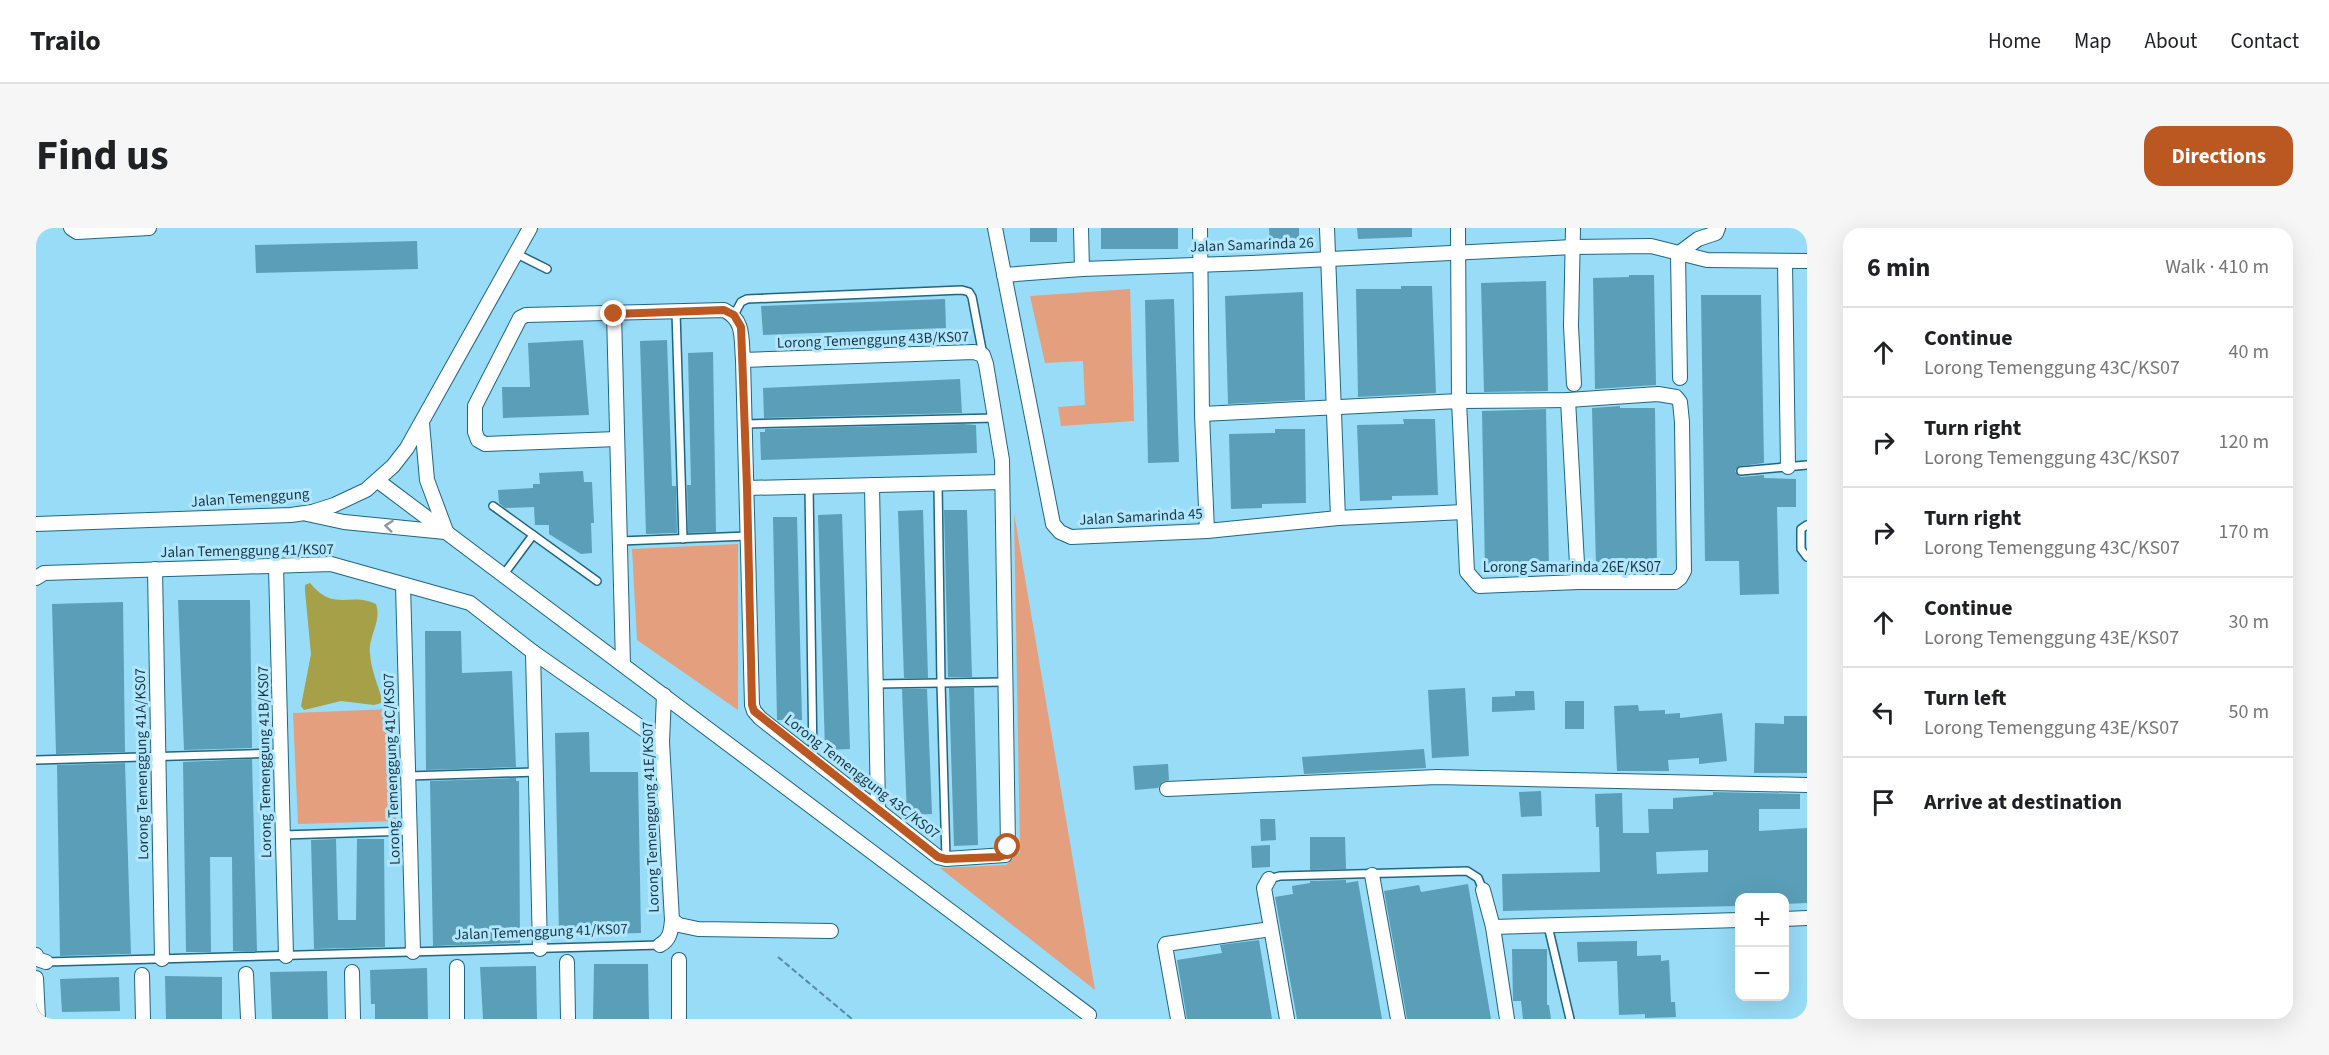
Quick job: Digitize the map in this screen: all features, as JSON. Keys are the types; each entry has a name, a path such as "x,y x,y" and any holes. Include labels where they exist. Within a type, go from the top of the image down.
{"street":[{"path":"71,228 77,232 149,228"},
{"name":"Jalan Temenggung","path":"36,524 303,513 351,498 378,481 407,448 530,228"},
{"name":"Jalan Samarinda 45","path":"995,228 1053,524 1060,532 1071,537 1207,531 1338,518 1464,512"},
{"path":"1081,228 1082,269"},
{"path":"1200,228 1202,414 1207,531"},
{"path":"1327,228 1338,518"},
{"name":"Lorong Samarinda 26E/KS07","path":"1458,228 1459,401 1467,572 1479,586 1578,582 1675,582 1680,579 1684,571 1680,402 1676,397 1658,394 1568,400"},
{"path":"1573,228 1571,327 1574,384"},
{"path":"1680,378 1678,254 1698,239 1716,232 1718,228"},
{"name":"Jalan Samarinda 26","path":"1004,275 1082,269 1573,247 1651,246 1707,260 1807,261"},
{"path":"1785,262 1788,467"},
{"path":"617,439 485,444 478,440 475,432 475,406 520,318 526,315 724,310 734,315"},
{"path":"614,314 623,664"},
{"name":"Lorong Temenggung 43C/KS07","path":"734,315 741,327 743,360 752,705 754,711 938,857 946,859 999,857 1005,855 1008,847 1002,482"},
{"name":"Lorong Temenggung 43B/KS07","path":"743,360 974,352 982,355 986,364 1002,460 1002,482"},
{"path":"1202,414 1459,401 1568,400 1578,582"},
{"path":"422,423 427,480 447,533"},
{"path":"378,481 1089,1015"},
{"path":"747,488 1002,482"},
{"path":"872,485 878,809"},
{"path":"303,513 344,522 447,533"},
{"name":"Jalan Temenggung 41/KS07","path":"36,578 44,573 331,564 470,603 533,652 662,742"},
{"name":"Lorong Temenggung 41B/KS07","path":"276,567 286,956"},
{"name":"Lorong Temenggung 41A/KS07","path":"155,569 162,959"},
{"name":"Lorong Temenggung 41C/KS07","path":"403,585 413,952"},
{"path":"533,652 540,949"},
{"name":"Lorong Temenggung 41E/KS07","path":"664,695 662,742 672,921 679,925 699,929 831,931"},
{"path":"1167,789 1437,777 1807,785"},
{"path":"1372,875 1398,1019"},
{"path":"1269,879 1264,888 1287,1019"},
{"path":"1483,890 1493,927 1507,1019"},
{"path":"1789,919 1807,918"},
{"path":"1493,927 1735,920"},
{"name":"Jalan Temenggung 41/KS07","path":"660,945 666,943 672,921"},
{"path":"1178,1019 1164,946 1170,942 1271,928"},
{"path":"679,960 679,1019"},
{"path":"567,962 568,1019"},
{"path":"457,967 457,1019"},
{"path":"352,972 353,1019"},
{"path":"246,974 248,1019"},
{"path":"142,975 143,1019"},
{"path":"36,978 38,1019"}],"lane":[{"path":"515,253 547,269"},
{"path":"734,315 741,302 747,299 962,290 969,292 972,297 982,355"},
{"path":"676,312 683,539"},
{"path":"745,424 995,418"},
{"path":"1741,471 1807,465"},
{"path":"938,484 940,683 946,859"},
{"path":"809,486 813,759"},
{"path":"493,506 597,581"},
{"path":"1807,525 1801,529 1801,549 1807,556"},
{"path":"504,574 533,535"},
{"path":"620,541 748,536"},
{"path":"876,684 1006,682"},
{"path":"36,760 281,753"},
{"path":"408,776 536,772"},
{"path":"283,835 410,831"},
{"path":"1269,879 1280,876 1467,871 1478,878 1483,890"},
{"path":"1548,926 1557,955 1570,1019"},
{"name":"Jalan Temenggung 41/KS07","path":"41,959 162,959 660,945"}],"path":[{"path":"778,957 852,1019"}],"shaded area":[{"path":"1130,289 1134,421 1061,426 1058,407 1085,405 1083,361 1045,363 1030,296"},
{"path":"1014,513 1095,990 940,868 1006,865 1020,852"},
{"path":"738,544 738,710 637,640 632,549"},
{"path":"310,583 327,597 343,600 358,599 376,604 377,617 370,654 381,703 374,705 341,701 304,710 301,706 311,654 305,591 305,585"},
{"path":"391,709 396,821 298,824 293,713"}],"building":[{"path":"1030,228 1057,228 1057,242 1030,242"},
{"path":"1101,228 1178,228 1178,249 1101,249"},
{"path":"1269,228 1299,228 1299,242 1270,243"},
{"path":"1357,228 1412,228 1412,237 1358,239"},
{"path":"417,241 418,269 256,273 255,245"},
{"path":"1629,275 1654,275 1656,385 1595,389 1593,278 1629,277"},
{"path":"1546,281 1548,391 1484,392 1481,283"},
{"path":"1401,286 1432,286 1436,393 1358,397 1356,289 1401,289"},
{"path":"1303,292 1305,400 1228,404 1225,296"},
{"path":"1701,295 1761,295 1764,463 1740,466 1735,471 1741,477 1764,475 1764,478 1796,479 1796,507 1777,507 1779,594 1740,595 1739,561 1705,561"},
{"path":"945,299 946,328 763,335 761,306"},
{"path":"1174,299 1179,462 1148,463 1145,300"},
{"path":"583,340 589,415 503,418 502,387 530,387 528,343"},
{"path":"667,340 672,486 676,486 677,533 646,534 640,341"},
{"path":"713,352 716,532 688,533 687,485 691,485 688,353"},
{"path":"960,379 962,413 764,418 763,388"},
{"path":"1620,406 1620,408 1655,408 1657,565 1596,566 1592,408"},
{"path":"1546,409 1549,567 1485,570 1482,411"},
{"path":"1403,419 1435,419 1438,495 1392,496 1392,500 1360,501 1357,425 1404,424"},
{"path":"976,425 977,453 761,460 760,432 765,432 765,429"},
{"path":"1275,429 1305,429 1306,503 1262,504 1262,508 1231,509 1229,434 1275,433"},
{"path":"583,471 584,482 592,482 594,523 591,523 592,553 581,554 549,534 549,525 535,525 534,507 505,508 499,503 498,490 533,488 533,484 540,484 539,473"},
{"path":"923,510 928,678 904,678 898,511"},
{"path":"944,510 967,510 972,677 948,677"},
{"path":"842,514 850,749 825,750 818,515"},
{"path":"773,517 797,517 802,720 777,720"},
{"path":"178,600 250,600 252,748 184,750"},
{"path":"123,602 125,752 56,754 52,604"},
{"path":"425,631 461,631 462,673 512,671 516,767 426,770"},
{"path":"949,688 974,688 978,845 954,846"},
{"path":"1465,688 1469,756 1432,758 1428,690"},
{"path":"902,689 927,689 932,814 907,815"},
{"path":"1515,691 1534,691 1535,710 1492,712 1492,697 1515,696"},
{"path":"1565,701 1584,701 1584,729 1565,729"},
{"path":"1638,705 1639,711 1665,710 1665,714 1680,713 1680,718 1722,713 1727,761 1699,764 1699,758 1668,760 1669,771 1617,771 1614,706"},
{"path":"1784,716 1807,716 1807,773 1754,773 1755,723 1784,724"},
{"path":"589,732 590,772 638,772 641,933 559,935 555,733"},
{"path":"1424,749 1426,768 1304,774 1302,757"},
{"path":"252,759 257,951 233,951 232,857 210,857 211,952 186,952 183,762"},
{"path":"125,763 131,954 60,956 57,765"},
{"path":"1168,764 1169,780 1162,782 1158,788 1135,790 1133,766"},
{"path":"516,778 516,781 519,781 520,943 433,946 430,781"},
{"path":"1541,791 1542,816 1521,817 1519,792"},
{"path":"1713,792 1800,794 1800,809 1759,809 1759,831 1807,828 1807,903 1789,904 1789,893 1735,893 1735,906 1503,911 1502,874 1600,872 1599,827 1596,827 1595,794 1622,793 1623,833 1649,833 1648,809 1673,809 1673,798 1713,795","holes":["1708,850 1708,872 1657,874 1656,852"]},
{"path":"1260,819 1275,819 1276,840 1261,841"},
{"path":"1310,837 1345,837 1346,869 1310,870"},
{"path":"336,839 338,920 356,920 357,839 384,839 385,947 314,949 311,840"},
{"path":"1270,845 1270,867 1252,868 1251,846"},
{"path":"1346,880 1346,883 1358,881 1382,1019 1297,1019 1275,897 1293,894 1292,886 1310,883 1310,881"},
{"path":"1468,884 1491,1019 1407,1019 1384,891 1419,885 1421,892"},
{"path":"1259,940 1272,1019 1187,1019 1177,960 1222,953 1220,945"},
{"path":"1637,941 1637,956 1661,955 1661,961 1669,960 1671,1002 1675,1002 1676,1017 1645,1018 1645,1014 1619,1015 1617,961 1578,962 1577,942"},
{"path":"1512,949 1547,949 1547,1005 1549,1005 1551,1019 1523,1019 1521,1001 1513,1001"},
{"path":"594,964 648,964 649,1019 593,1019"},
{"path":"536,966 537,1019 483,1019 480,967"},
{"path":"427,968 428,1019 375,1019 375,1004 371,1004 370,970"},
{"path":"327,971 328,1019 272,1019 270,972"},
{"path":"165,976 222,977 222,1019 166,1019"},
{"path":"119,977 120,1011 62,1012 60,979"}],"route":[{"path":"614,314 724,310 734,315 741,327 754,711 938,857 946,859 999,857 1005,855 1008,847"}]}
